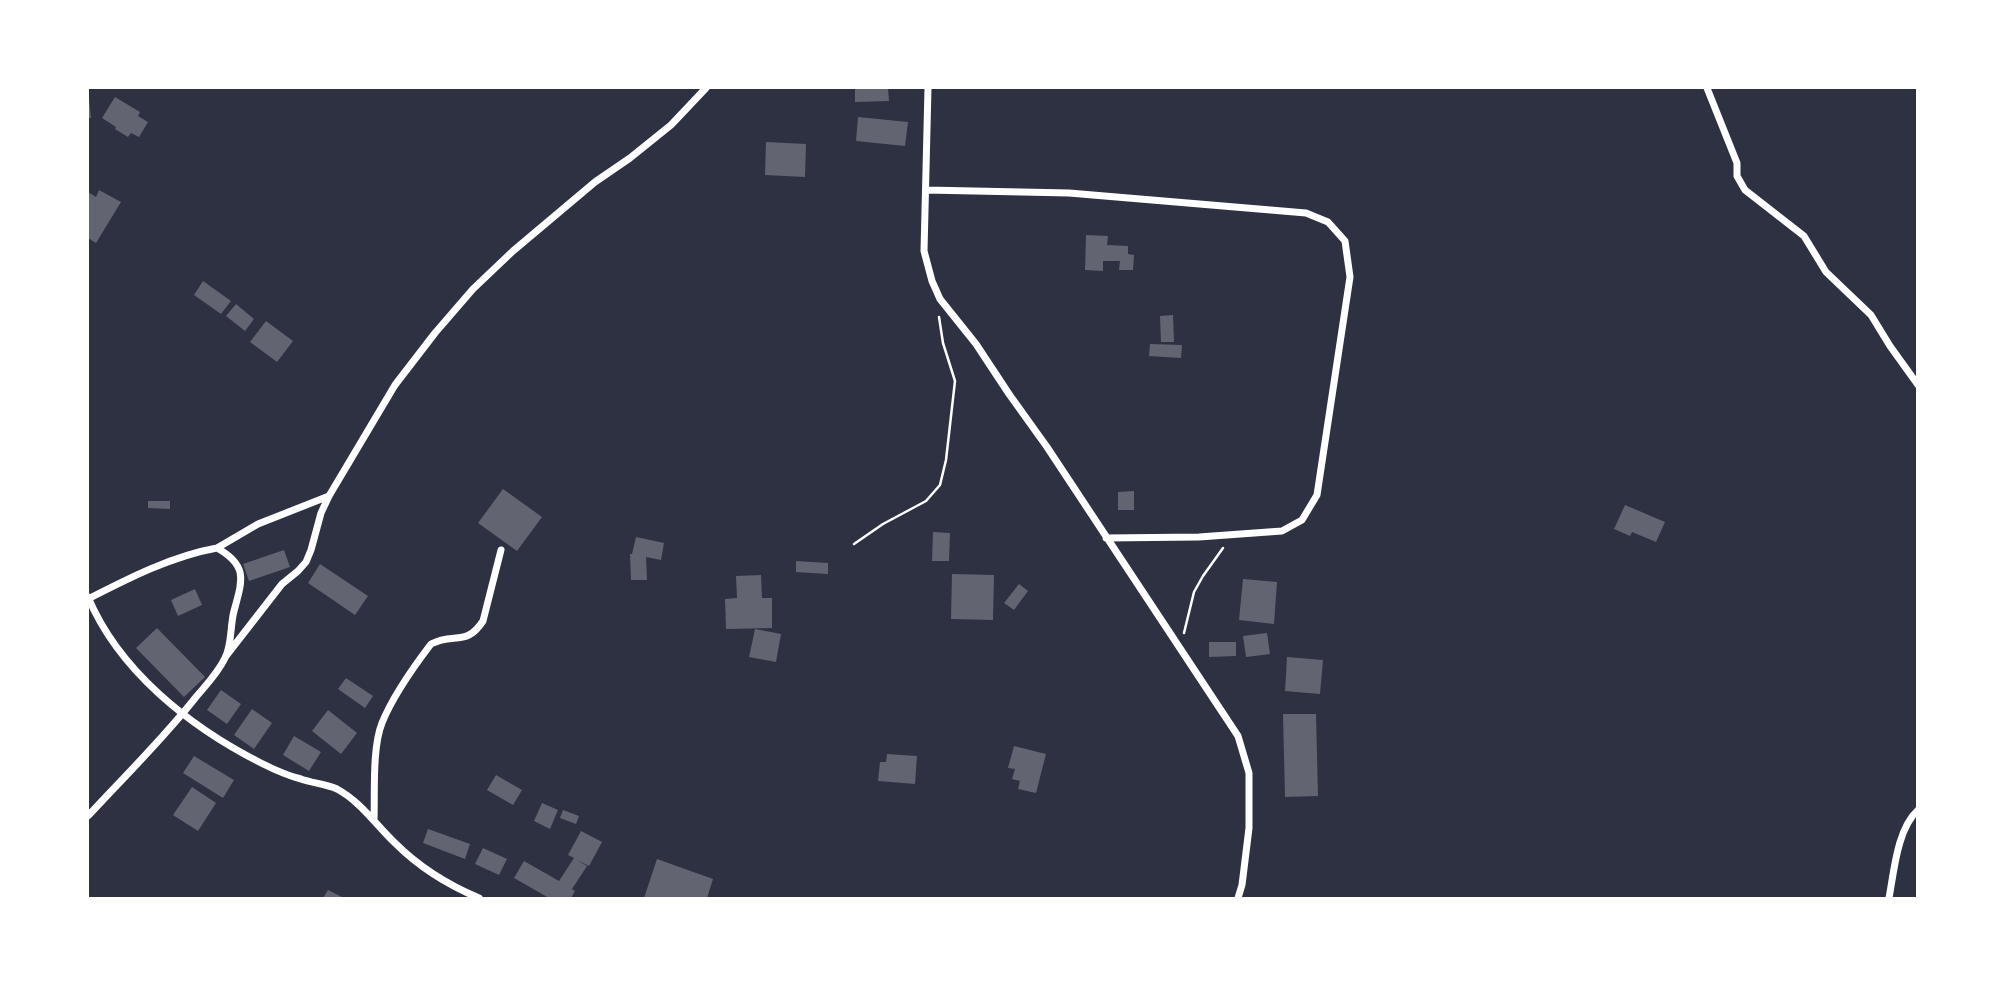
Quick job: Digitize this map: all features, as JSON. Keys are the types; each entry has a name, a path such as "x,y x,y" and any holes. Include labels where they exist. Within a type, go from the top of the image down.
{"street":[{"path":"88,816 183,714 282,584 306,562 329,496 395,385 435,333 473,289 513,251 595,182 671,125 706,88"},
{"path":"928,88 924,251 932,281 940,299 976,344 1047,447 1238,736 1249,772 1249,828 1238,898"},
{"path":"1707,88 1737,163 1737,176 1745,190 1804,236 1826,272 1871,315 1917,385"},
{"path":"926,190 1082,194 1307,213 1328,222 1345,241 1350,277 1317,495 1302,520 1282,531 1199,537 1106,538"},
{"path":"329,496 258,524 217,548 185,556 124,581 88,598 90,608 134,669 183,714 261,763 297,778 335,788 357,803 396,844 424,867 448,885 479,898"},
{"path":"217,548 235,560 241,580 226,656"},
{"path":"374,820 377,743 382,724 391,705 431,644 439,640 470,636 477,630 483,621 501,550"},
{"path":"1889,898 1907,823 1917,810"}],"path":[{"path":"854,544 883,524 926,501 940,485 946,460 955,381 939,322 940,299"},
{"path":"1180,649 1194,592 1233,534"}],"building":[{"path":"855,88 888,88 889,101 855,102"},
{"path":"115,97 140,112 138,116 148,122 139,137 131,133 128,137 102,118"},
{"path":"89,98 91,118 88,118"},
{"path":"858,117 908,122 905,146 856,141"},
{"path":"766,142 806,144 805,177 765,175"},
{"path":"99,190 121,202 96,243 88,238 88,192 96,197"},
{"path":"1086,235 1108,236 1107,245 1128,246 1128,254 1134,255 1133,270 1119,270 1120,261 1103,261 1103,271 1085,270"},
{"path":"203,281 231,301 221,314 194,295"},
{"path":"236,304 254,319 245,331 226,316"},
{"path":"1173,315 1174,342 1161,342 1160,316"},
{"path":"266,321 293,341 277,362 250,342"},
{"path":"1150,344 1182,345 1181,358 1149,356"},
{"path":"503,489 542,517 517,551 478,523"},
{"path":"1134,491 1134,510 1118,510 1118,492"},
{"path":"148,501 170,501 170,509 148,508"},
{"path":"1625,505 1665,522 1656,542 1632,532 1630,536 1614,529"},
{"path":"933,532 950,533 949,561 932,561"},
{"path":"636,537 664,543 661,560 646,557 647,580 631,580 630,554"},
{"path":"284,550 290,567 249,581 243,564"},
{"path":"796,561 828,563 828,574 796,572"},
{"path":"320,564 368,596 355,615 308,583"},
{"path":"952,574 994,575 993,620 951,619"},
{"path":"761,575 762,598 772,598 772,628 726,629 725,599 737,598 736,576"},
{"path":"1243,579 1277,582 1274,624 1239,620"},
{"path":"1019,584 1028,591 1014,610 1004,603"},
{"path":"195,589 202,605 178,616 171,600"},
{"path":"157,628 205,677 184,697 136,648"},
{"path":"755,629 781,634 776,662 749,657"},
{"path":"1267,633 1270,654 1246,657 1243,636"},
{"path":"1209,642 1236,642 1236,656 1209,657"},
{"path":"1287,657 1323,660 1320,694 1285,691"},
{"path":"346,678 373,696 365,708 338,689"},
{"path":"221,690 241,704 227,724 207,710"},
{"path":"252,709 272,723 254,749 234,735"},
{"path":"328,710 357,733 341,754 312,731"},
{"path":"1283,714 1316,714 1318,796 1285,797"},
{"path":"294,736 321,752 309,771 283,755"},
{"path":"1014,746 1046,754 1036,793 1018,789 1020,781 1012,779 1015,769 1008,768"},
{"path":"887,754 917,756 915,784 878,781 880,762 886,762"},
{"path":"194,756 234,780 223,798 183,773"},
{"path":"496,775 522,790 513,805 487,790"},
{"path":"192,787 216,803 198,831 173,815"},
{"path":"542,803 558,810 550,829 534,821"},
{"path":"563,810 579,816 576,824 560,818"},
{"path":"428,829 470,844 465,859 423,843"},
{"path":"581,831 602,842 589,866 577,860 587,866 572,889 575,891 571,898 549,898 514,878 524,861 559,881 574,858 568,855"},
{"path":"483,848 507,859 499,875 475,864"},
{"path":"657,859 713,879 707,898 644,898"},
{"path":"328,890 344,898 323,898"}]}
